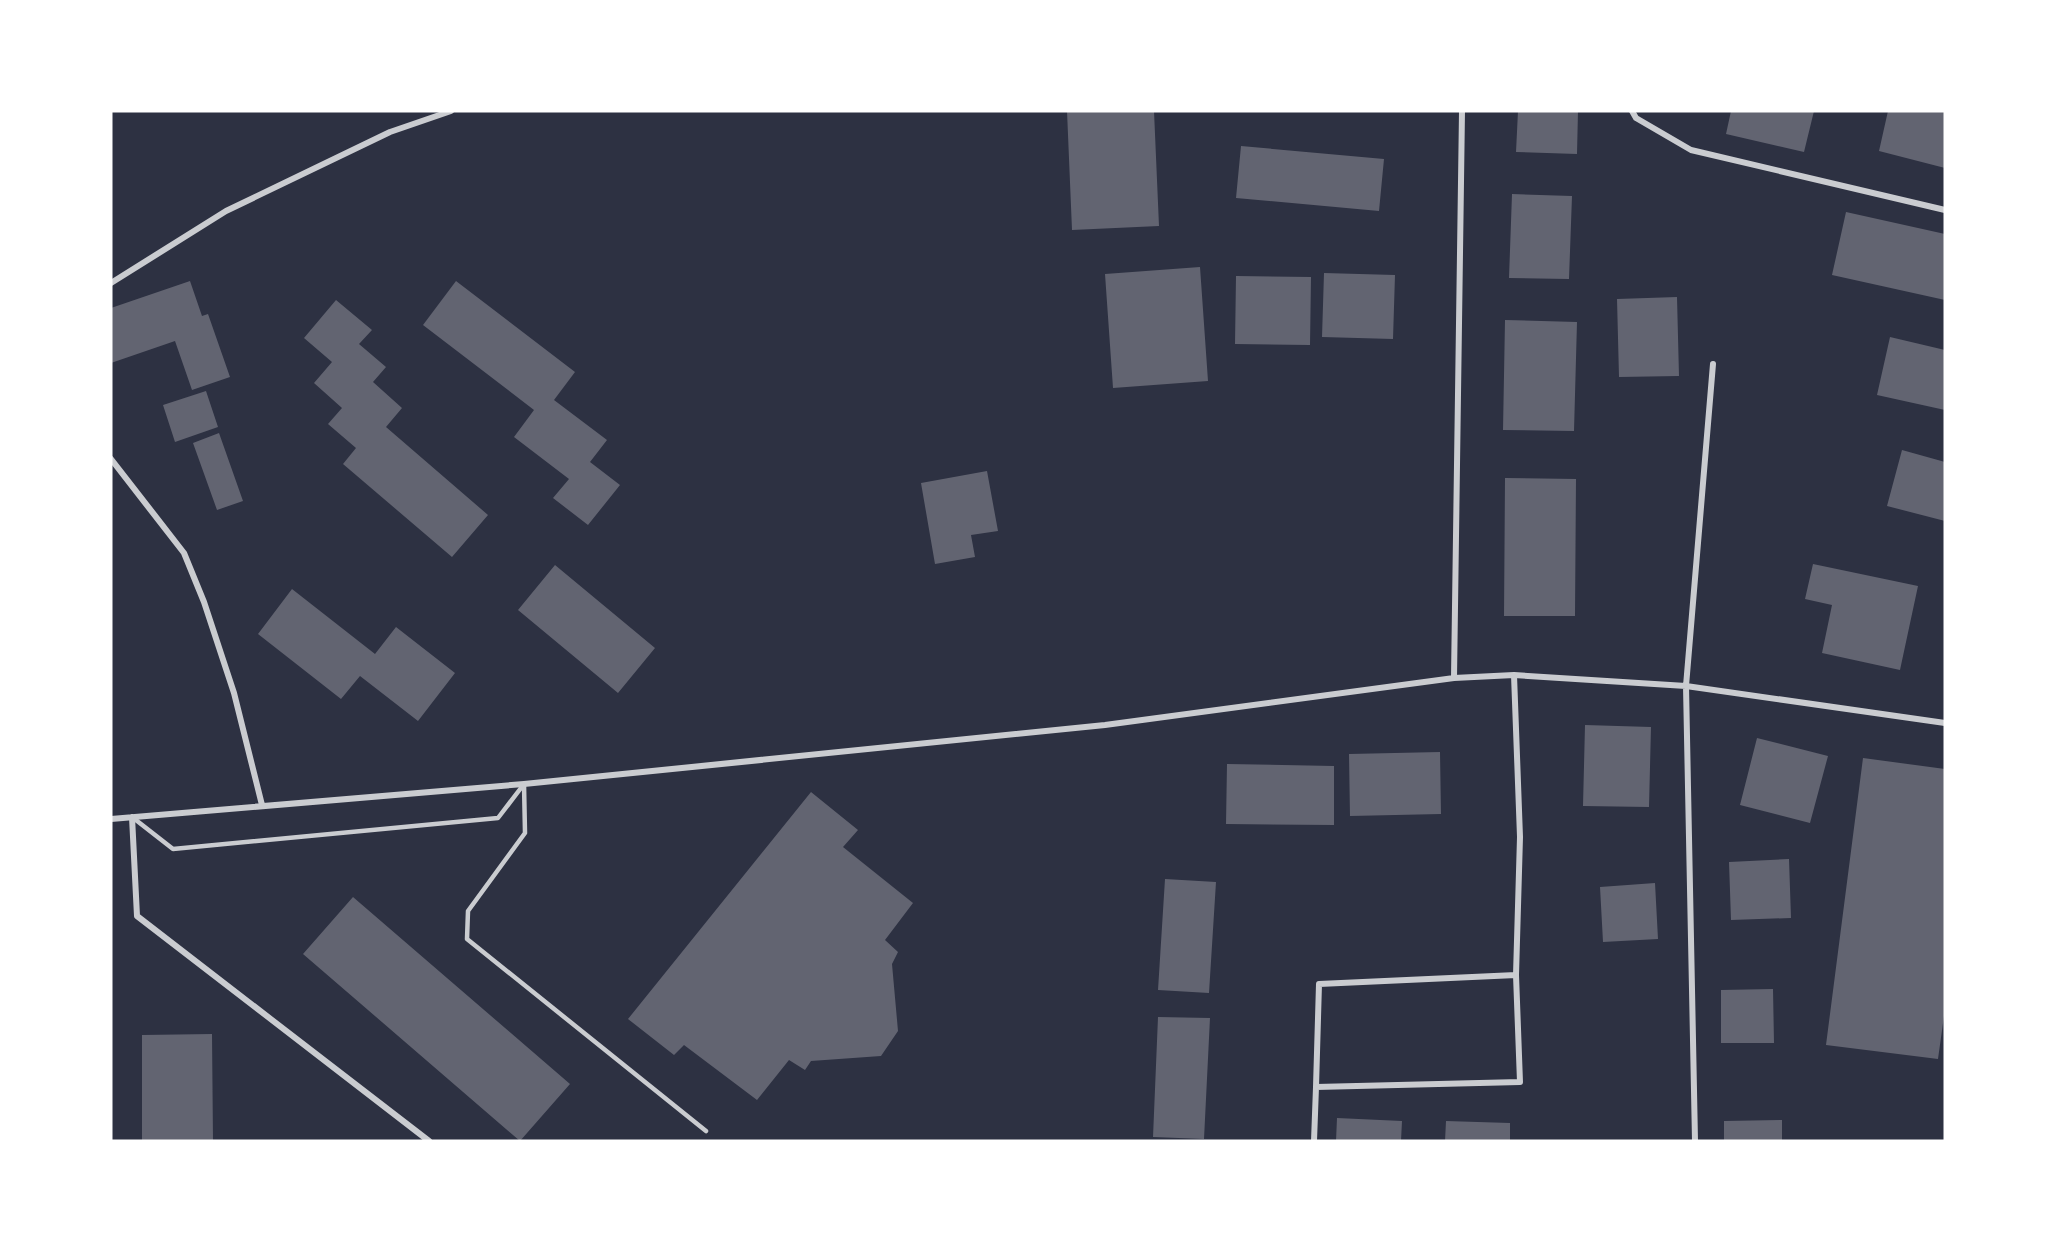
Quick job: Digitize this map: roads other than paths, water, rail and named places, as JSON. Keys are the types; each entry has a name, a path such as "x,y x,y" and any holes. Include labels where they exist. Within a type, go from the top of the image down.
{"street":[{"path":"111,283 226,211 390,132 451,111"},
{"path":"1454,678 1462,111"},
{"path":"1632,111 1636,118 1691,150 1945,210"},
{"path":"1695,1141 1686,686 1713,364"},
{"path":"111,459 184,554 204,602 234,693 262,805"},
{"path":"1316,1087 1520,1082 1516,975 1520,837 1514,675"},
{"path":"111,819 524,784 1105,725 1454,678 1514,675 1686,686 1945,723"},
{"path":"132,818 137,916 429,1141"},
{"path":"1314,1141 1319,984 1516,975"}],"lane":[{"path":"132,818 173,849 498,818 524,784"},
{"path":"524,784 525,833 468,911 467,939 706,1131"}]}
